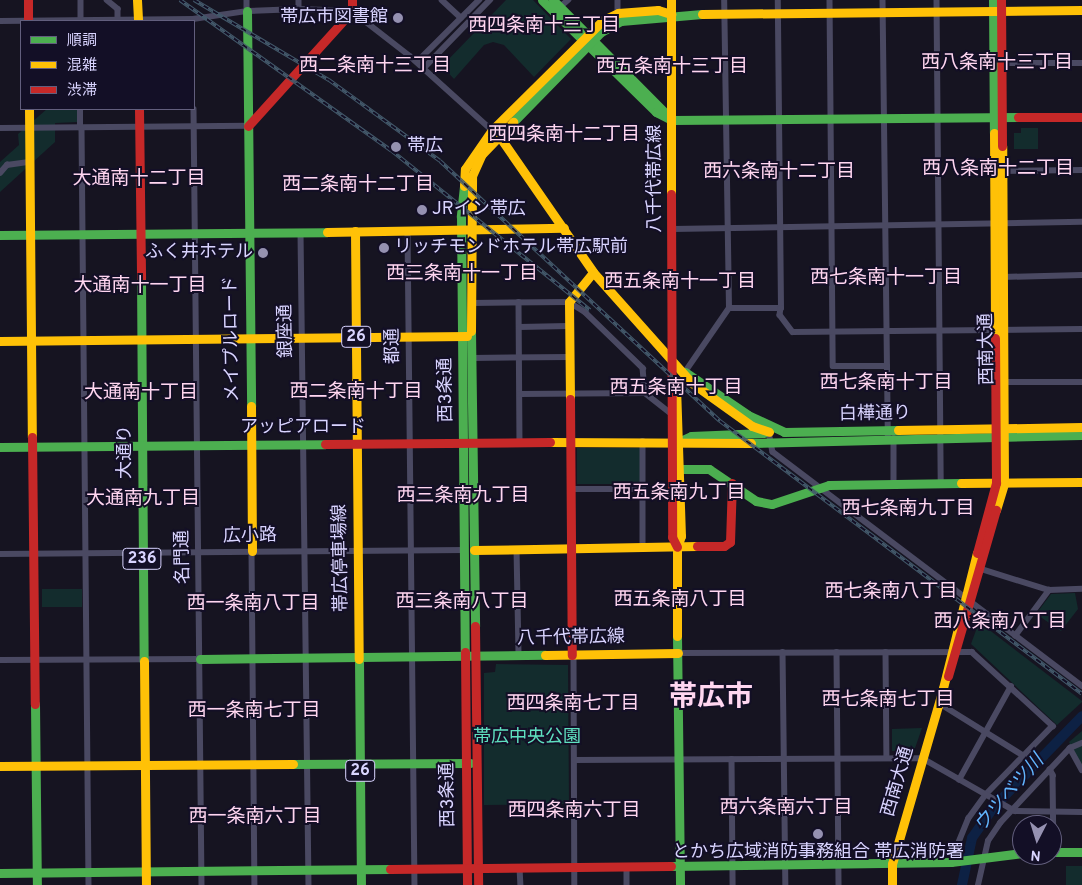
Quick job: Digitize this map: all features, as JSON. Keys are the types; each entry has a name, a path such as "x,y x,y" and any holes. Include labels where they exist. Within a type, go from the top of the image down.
{"main road":[{"path":"28,0 28,20"},
{"path":"137,0 138,20"},
{"path":"248,126 352,11 352,0"},
{"path":"542,0 672,120 1082,117"},
{"path":"553,0 586,40"},
{"name":"八千代帯広線","path":"671,0 673,358 676,441 672,537 677,548"},
{"name":"西南大通","path":"993,0 997,11 1001,63 998,117 1002,171 999,224 1003,276 1000,330 1004,382 1001,433"},
{"name":"西南大通","path":"968,600 981,570 1000,483 997,11 1001,0"},
{"path":"586,40 618,13 658,10 671,14"},
{"path":"586,40 621,21 671,14 1082,10"},
{"name":"メイプルロード","path":"247,11 252,551"},
{"name":"西3条通","path":"478,885 470,656 466,336 466,230 472,176 482,154 495,133 586,40"},
{"path":"28,110 37,885"},
{"name":"大通り","path":"139,110 146,885"},
{"name":"白樺通り","path":"495,133 564,228 593,272 673,358 692,383 751,430 771,436"},
{"path":"0,235 564,228"},
{"name":"西3条通","path":"466,230 471,303 466,336 471,358 468,443"},
{"name":"帯広停車場線","path":"355,231 361,885"},
{"path":"573,655 570,548 569,302 593,272"},
{"path":"0,341 466,336"},
{"name":"八千代帯広線","path":"200,658 678,654 677,548 681,536 680,469 671,413 673,358"},
{"name":"白樺通り","path":"685,372 748,415 784,432 890,436 1001,433"},
{"path":"1001,433 1082,427"},
{"path":"676,441 691,436 751,430"},
{"path":"771,436 784,432"},
{"path":"1001,433 1082,435"},
{"path":"676,441 692,444 771,436 890,436"},
{"name":"アッピアロード","path":"0,447 676,441"},
{"path":"680,469 709,469 756,501 772,504 818,486 1082,482"},
{"path":"469,550 677,548 728,545 732,483"},
{"name":"西南大通","path":"892,885 892,864 1000,483"},
{"path":"678,654 680,885"},
{"name":"西3条通","path":"467,885 465,763 470,656"},
{"path":"0,766 475,763"},
{"path":"1062,852 1082,852"},
{"path":"0,873 892,864 954,861 1012,854"}],"street":[{"path":"81,0 82,20"},
{"path":"107,0 118,9 118,19"},
{"path":"247,0 247,11"},
{"path":"299,0 299,9"},
{"path":"442,0 461,18"},
{"path":"417,62 479,0"},
{"path":"424,68 490,0"},
{"path":"560,7 568,0"},
{"path":"618,0 618,13"},
{"path":"685,372 729,308 724,0"},
{"path":"778,0 780,315 793,332 1082,329"},
{"path":"830,0 833,366 887,366"},
{"path":"883,0 887,366 894,484"},
{"path":"936,0 941,484"},
{"path":"100,20 193,20 247,11 299,9 352,11 417,62 495,133"},
{"path":"0,22 20,21"},
{"path":"1001,63 1082,63"},
{"path":"80,110 84,234 89,885"},
{"name":"名門通","path":"194,110 202,885"},
{"path":"0,128 248,126"},
{"path":"0,173 7,165 29,162"},
{"path":"1002,171 1082,170"},
{"path":"673,229 1082,222"},
{"name":"都通","path":"408,231 414,885"},
{"name":"銀座通","path":"301,232 309,885"},
{"path":"1003,276 1082,275"},
{"path":"519,302 520,443"},
{"path":"471,303 569,302 585,312 637,361 645,373 645,392"},
{"path":"729,308 781,308"},
{"path":"519,327 568,326"},
{"path":"471,358 569,357"},
{"path":"1004,382 1082,382"},
{"path":"520,394 645,392 671,413"},
{"path":"771,436 773,452 1082,686"},
{"path":"643,441 644,548"},
{"path":"570,489 643,489"},
{"path":"517,549 518,656"},
{"name":"広小路","path":"0,554 469,550"},
{"path":"252,551 255,885"},
{"path":"981,570 1049,590 1082,590"},
{"path":"1015,636 1049,590"},
{"path":"678,654 954,650 972,652 1053,726 1024,756 963,828 954,861"},
{"path":"783,652 786,885"},
{"path":"837,652 839,885"},
{"path":"886,652 887,758"},
{"path":"573,655 576,885"},
{"path":"0,660 200,658"},
{"path":"960,780 1011,686"},
{"path":"939,703 1024,756"},
{"path":"978,885 980,858 1009,809 1070,748 1082,743"},
{"path":"1070,748 1082,770"},
{"path":"574,760 922,758 1009,809 1082,812"},
{"path":"732,759 733,885"},
{"path":"1050,769 1054,776 1054,815"},
{"path":"627,867 627,885"},
{"path":"520,868 521,885"}],"green space":[{"path":"506,0 533,0 571,39 534,77 504,45 493,42 484,45 454,79 442,66"},
{"path":"46,110 81,110 77,114 77,122 55,123 55,142 0,192 0,162 19,145 18,134"},
{"path":"1021,128 1038,128 1038,149 1014,149 1014,133 1021,133"},
{"path":"577,448 640,448 640,484 577,484"},
{"path":"42,589 82,589 82,607 42,607"},
{"path":"1075,593 1078,609 1061,631 1036,614 1051,594"},
{"path":"979,622 1082,702 1057,725 971,644"},
{"name":"帯広中央公園","path":"496,664 568,665 569,804 484,805 484,673 495,672"},
{"path":"922,728 914,751 892,751 892,729"},
{"path":"1082,731 1082,767 1069,742"},
{"path":"1066,866 1082,866 1082,885 1066,885"}],"waterway":[{"name":"ウツベツ川","path":"962,885 972,838 992,809 1082,716"}],"railway":[{"path":"180,0 392,151 590,310"},
{"path":"194,0 329,80 440,161 720,421 1082,694"}],"traffic: fast":[{"path":"542,0 656,112 672,120 1018,117"},
{"path":"553,0 668,116"},
{"path":"993,0 994,133"},
{"path":"247,11 251,406"},
{"path":"513,122 601,32 621,21 702,14"},
{"path":"464,186 461,217 465,652"},
{"path":"0,235 327,232"},
{"path":"141,278 144,661"},
{"path":"471,331 475,626"},
{"path":"685,372 748,415 784,432 898,430"},
{"path":"680,441 691,436 764,433"},
{"path":"751,443 1082,435"},
{"path":"0,447 325,444"},
{"path":"680,469 709,469 756,501 772,504 829,485 961,483"},
{"path":"677,636 680,885"},
{"path":"200,659 545,655"},
{"path":"359,659 361,885"},
{"path":"35,704 37,885"},
{"path":"293,764 470,763"},
{"path":"1062,852 1082,852"},
{"path":"671,866 951,862 1012,854"},
{"path":"0,873 390,869"}],"traffic: slow":[{"path":"137,0 138,20"},
{"path":"671,0 671,194"},
{"path":"464,186 465,169 492,130 603,20 618,13 658,10 671,14"},
{"path":"702,14 1082,10"},
{"path":"29,110 32,437"},
{"path":"471,331 472,176 482,154 513,122"},
{"path":"994,133 995,338"},
{"path":"499,136 593,272 692,383 752,426 769,432"},
{"path":"996,510 1004,483 1002,146"},
{"path":"327,232 564,228"},
{"path":"355,231 359,659"},
{"path":"570,399 569,302 593,272"},
{"path":"0,341 467,336"},
{"path":"676,386 681,536 677,547 677,636"},
{"path":"251,406 252,551"},
{"path":"898,430 1082,427"},
{"path":"550,442 751,443"},
{"path":"961,483 1082,482"},
{"path":"474,550 697,546"},
{"path":"892,885 892,864 943,688 977,553"},
{"path":"545,655 678,653"},
{"path":"144,661 146,885"},
{"path":"0,766 293,764"}],"traffic: jam":[{"path":"28,0 28,20"},
{"path":"248,126 352,11 352,0"},
{"path":"1001,0 1002,146"},
{"path":"139,110 141,278"},
{"path":"1018,117 1082,117"},
{"path":"671,194 672,537 677,547"},
{"path":"977,553 996,483 995,338"},
{"path":"570,399 572,655"},
{"path":"32,437 35,704"},
{"path":"325,444 550,442"},
{"path":"697,546 724,546 730,542 732,483"},
{"path":"948,676 996,510"},
{"path":"475,626 478,885"},
{"path":"465,652 467,885"},
{"path":"390,869 671,866"}],"place":[{"name":"帯広市図書館","path":"398,18"},
{"name":"帯広","path":"396,147"},
{"name":"JRイン帯広","path":"422,210"},
{"name":"リッチモンドホテル帯広駅前","path":"384,248"},
{"name":"ふく井ホテル","path":"263,253"},
{"name":"とかち広域消防事務組合 帯広消防署","path":"818,834"}],"district":[{"name":"西四条南十三丁目","path":"544,27"},
{"name":"西八条南十三丁目","path":"997,64"},
{"name":"西二条南十三丁目","path":"375,67"},
{"name":"西五条南十三丁目","path":"672,68"},
{"name":"西四条南十二丁目","path":"564,136"},
{"name":"西八条南十二丁目","path":"998,170"},
{"name":"西六条南十二丁目","path":"779,173"},
{"name":"大通南十二丁目","path":"139,180"},
{"name":"西二条南十二丁目","path":"358,186"},
{"name":"西三条南十一丁目","path":"462,275"},
{"name":"西七条南十一丁目","path":"886,279"},
{"name":"西五条南十一丁目","path":"680,283"},
{"name":"大通南十一丁目","path":"140,287"},
{"name":"西七条南十丁目","path":"886,384"},
{"name":"西五条南十丁目","path":"676,389"},
{"name":"西二条南十丁目","path":"356,393"},
{"name":"大通南十丁目","path":"141,394"},
{"name":"西五条南九丁目","path":"679,494"},
{"name":"西三条南九丁目","path":"463,497"},
{"name":"大通南九丁目","path":"143,500"},
{"name":"西七条南九丁目","path":"908,510"},
{"name":"西七条南八丁目","path":"891,593"},
{"name":"西五条南八丁目","path":"680,601"},
{"name":"西三条南八丁目","path":"462,603"},
{"name":"西一条南八丁目","path":"253,605"},
{"name":"西八条南八丁目","path":"1000,623"},
{"name":"帯広市","path":"711,698"},
{"name":"西七条南七丁目","path":"888,701"},
{"name":"西四条南七丁目","path":"573,705"},
{"name":"西一条南七丁目","path":"254,712"},
{"name":"西六条南六丁目","path":"786,809"},
{"name":"西四条南六丁目","path":"574,812"},
{"name":"西一条南六丁目","path":"255,818"}]}
